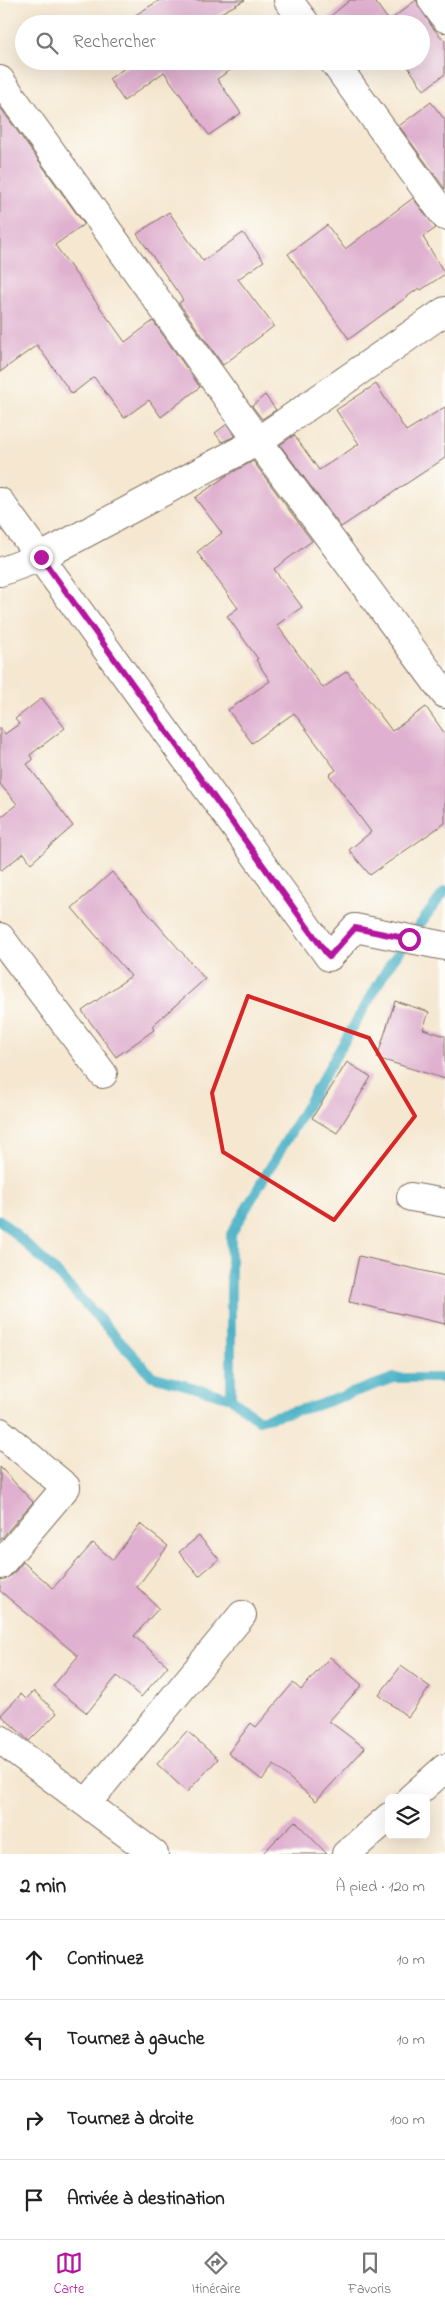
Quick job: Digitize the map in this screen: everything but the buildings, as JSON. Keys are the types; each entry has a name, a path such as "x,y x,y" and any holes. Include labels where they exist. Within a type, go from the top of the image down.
{"street":[{"path":"288,0 299,15"},
{"path":"432,0 445,18"},
{"path":"340,70 445,216"},
{"path":"0,80 258,441 445,694"},
{"path":"0,572 41,557 258,441 445,311"},
{"path":"0,502 329,957 355,928 445,946"},
{"path":"0,938 103,1074"},
{"path":"411,1197 445,1203"},
{"path":"0,1432 66,1487 0,1565"},
{"path":"87,1803 242,1615"},
{"path":"0,1739 87,1803 146,1852"},
{"path":"417,1794 442,1776"},
{"path":"346,1854 385,1820"}],"highlighted area":[{"path":"248,996 369,1038 415,1116 334,1220 223,1152 212,1093"}],"waterway":[{"path":"231,1398 231,1234 390,964 445,891"},
{"path":"0,1220 55,1271 152,1376 231,1398 259,1420 315,1406 394,1378 445,1378"}],"route":[{"path":"41,557 329,957 355,928 409,939"}]}
